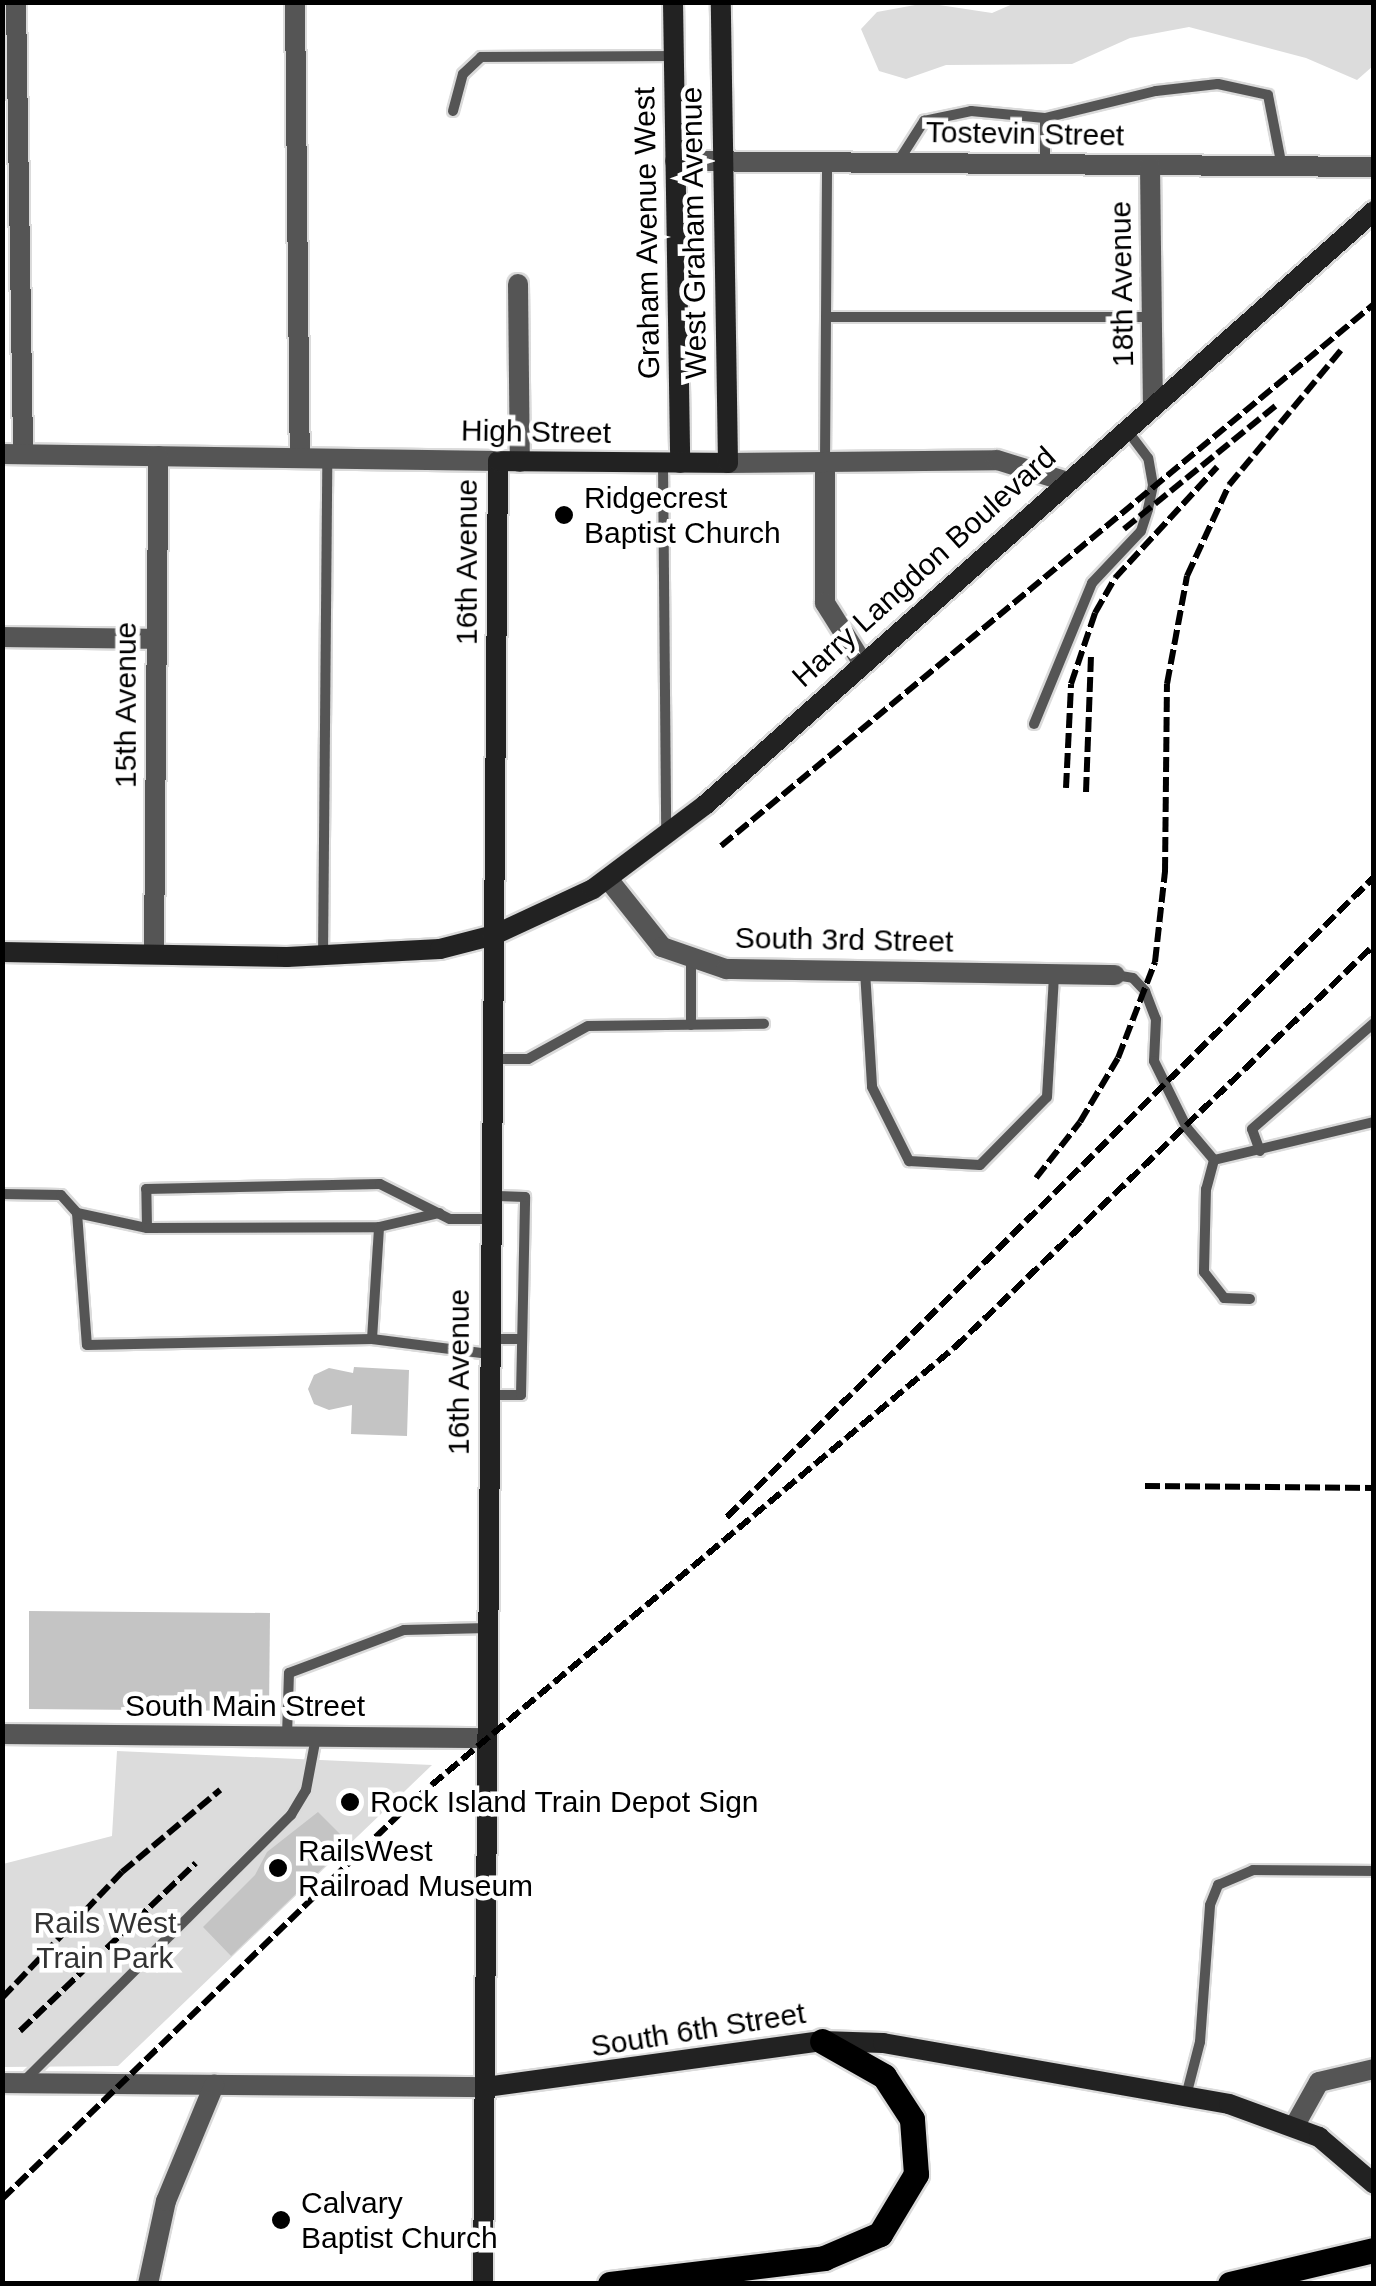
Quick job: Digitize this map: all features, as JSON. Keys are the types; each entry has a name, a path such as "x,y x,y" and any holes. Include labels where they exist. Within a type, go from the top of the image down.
{"main road":[{"path":"610,2284 824,2258 880,2234 916,2174 912,2119 884,2076 822,2041"},
{"path":"1230,2284 1374,2250"}],"street":[{"path":"13,454 16,2"},
{"path":"294,2 300,458"},
{"name":"Graham Avenue West","path":"672,463 676,160 673,2"},
{"name":"West Graham Avenue","path":"720,2 728,463"},
{"name":"Tostevin Street","path":"676,160 1374,167"},
{"name":"18th Avenue","path":"1150,166 1153,402"},
{"name":"Harry Langdon Boulevard","path":"494,936 608,879 667,836 1153,402 1374,211"},
{"name":"16th Avenue","path":"518,284 520,462"},
{"name":"High Street","path":"13,454 672,463 997,460 1065,481"},
{"name":"15th Avenue","path":"154,954 158,456"},
{"name":"16th Avenue","path":"482,2284 498,461"},
{"path":"825,462 825,603 862,662"},
{"path":"2,636 157,639"},
{"name":"South 3rd Street","path":"608,879 646,934 691,960 726,969 1115,975"},
{"path":"2,952 323,956 440,949 494,936"},
{"name":"South Main Street","path":"2,1734 487,1738"},
{"name":"South 6th Street","path":"12,2083 486,2087 822,2041 927,2049 1186,2096 1296,2125 1344,2154 1374,2184"},
{"path":"1296,2125 1310,2092 1330,2076 1374,2069"},
{"path":"148,2284 166,2202 214,2085"}],"lane":[{"path":"453,111 463,74 481,57 674,56"},
{"path":"897,163 924,122 971,111 1045,118 1156,91 1218,84 1268,95 1282,167"},
{"path":"1045,118 1046,165"},
{"path":"825,462 826,162"},
{"path":"826,317 1152,317"},
{"path":"1034,724 1092,583 1141,531 1148,509 1153,485 1148,458 1125,427"},
{"path":"323,956 327,460"},
{"path":"667,836 672,463"},
{"path":"691,960 691,1025"},
{"path":"865,971 872,1087 909,1160 980,1165 1048,1097 1054,974"},
{"path":"1115,975 1133,978 1146,991 1156,1019 1154,1061 1187,1128 1214,1160"},
{"path":"492,1059 528,1059 588,1026 764,1024"},
{"path":"1260,1151 1252,1128 1374,1024"},
{"path":"1214,1160 1374,1122"},
{"path":"1214,1160 1206,1189 1204,1272 1224,1298 1250,1298"},
{"path":"147,1228 146,1189 380,1184 439,1214"},
{"path":"2,1194 61,1195 77,1213 147,1228 379,1227 439,1214 490,1219"},
{"path":"489,1395 520,1395 524,1197 491,1196"},
{"path":"77,1213 87,1346 372,1339 490,1347 522,1339"},
{"path":"372,1339 379,1227"},
{"path":"287,1736 289,1673 404,1630 488,1628"},
{"path":"12,2083 292,1816 306,1790 316,1736"},
{"path":"1186,2096 1200,2042 1210,1905 1218,1884 1253,1870 1374,1871"}],"green space":[{"path":"926,3 992,13 1015,3 1373,3 1373,66 1357,80 1306,58 1189,27 1130,38 1072,64 946,65 906,79 879,71 861,29 877,12"},
{"name":"Rails West Train Park","path":"117,1751 432,1765 118,2066 3,2067 3,1864 112,1836"}],"building":[{"path":"354,1367 409,1370 407,1436 351,1434 352,1405 329,1410 314,1404 308,1389 314,1375 329,1368 353,1373"},
{"path":"29,1611 270,1613 269,1711 29,1709"},
{"path":"318,1812 349,1843 231,1956 203,1927 255,1875 267,1852"}],"railway":[{"path":"721,846 1374,304"},
{"path":"1036,1178 1080,1122 1118,1058 1155,962 1165,872 1167,684 1187,576 1229,485 1341,350"},
{"path":"1124,529 1279,403"},
{"path":"1066,788 1071,684 1095,613 1115,578 1217,467"},
{"path":"1086,792 1091,653"},
{"path":"727,1517 1374,877"},
{"path":"2,2199 416,1798 955,1347 1374,945"},
{"path":"1145,1486 1374,1488"},
{"path":"2,1998 122,1872 220,1790"},
{"path":"20,2031 196,1863"}],"place":[{"name":"Ridgecrest Baptist Church","path":"564,515"},
{"name":"Rock Island Train Depot Sign","path":"350,1802"},
{"name":"RailsWest Railroad Museum","path":"278,1868"},
{"name":"Calvary Baptist Church","path":"281,2220"}]}
